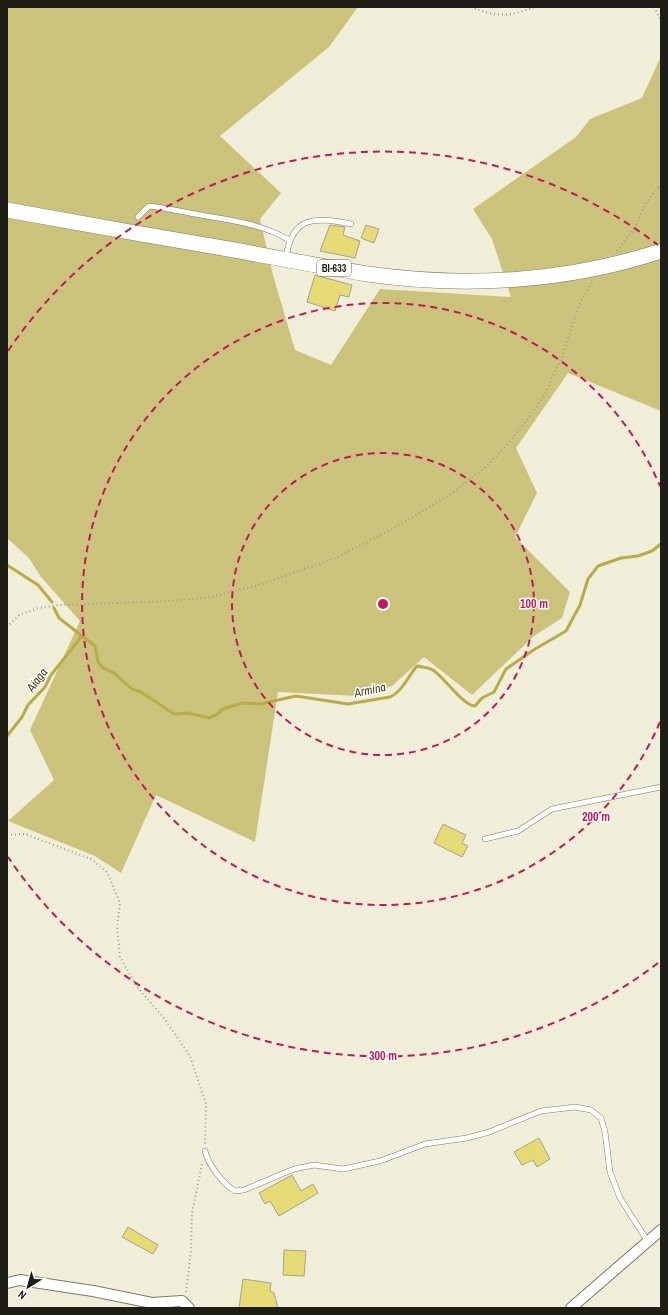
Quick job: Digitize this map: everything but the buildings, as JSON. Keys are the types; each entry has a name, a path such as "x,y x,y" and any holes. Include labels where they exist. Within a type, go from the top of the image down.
{"main road":[{"name":"BI-633","path":"7,210 369,274 430,280 479,281 535,277 604,266 637,259 661,251"}],"street":[{"path":"572,1308 661,1230"},
{"path":"7,1282 20,1280 28,1281 93,1291 152,1303 186,1305"}],"lane":[{"path":"138,217 149,206 163,207 240,222 274,231 289,240"},
{"path":"286,259 289,240 294,230 312,221 326,219 351,224"},
{"path":"485,839 518,831 552,809 661,787"},
{"path":"205,1150 206,1156 218,1176 227,1186 235,1191 244,1190 294,1169 314,1165 343,1169 380,1161 425,1144 467,1138 489,1132 541,1111 575,1108 591,1110 602,1118 610,1172 620,1198 648,1242"}],"path":[{"path":"471,7 493,14 516,14 534,7"},
{"path":"654,7 661,20"},
{"path":"616,252 635,228 645,204 661,184"},
{"path":"7,627 19,616 38,608 61,605 179,601 210,597 264,584 340,556 396,527 452,493 488,465 513,438 541,401 560,360 579,305 596,275 604,266"},
{"path":"7,834 25,834 91,859 107,872 120,903 117,927 120,957 137,986 164,1018 190,1056 206,1104 205,1150 192,1213 186,1305"}],"shaded area":[{"path":"7,7 358,7 329,47 220,136 281,193 260,219 273,275 295,350 331,365 380,289 511,297 492,239 473,209 576,137 590,119 642,98 661,56 661,411 568,373 516,448 537,493 515,537 570,592 562,618 534,636 472,695 424,657 392,686 358,696 278,692 255,842 156,795 121,873 95,856 8,821 54,780 30,730 80,621 41,577 29,558 7,538"}],"waterway":[{"name":"Armina","path":"54,608 59,618 95,646 98,662 103,668 114,673 132,689 141,692 174,714 188,713 209,718 216,715 223,709 242,703 260,704 296,696 348,704 390,697 402,687 417,666 433,670 459,696 470,705 475,706 482,698 494,692 506,669 535,649 566,631 580,605 588,579 598,566 621,558 638,556 652,551 661,544"},
{"name":"Armina","path":"7,565 38,585 52,602"},
{"name":"Aiaga","path":"7,736 22,717 28,705 45,687 51,675 82,636"}]}
